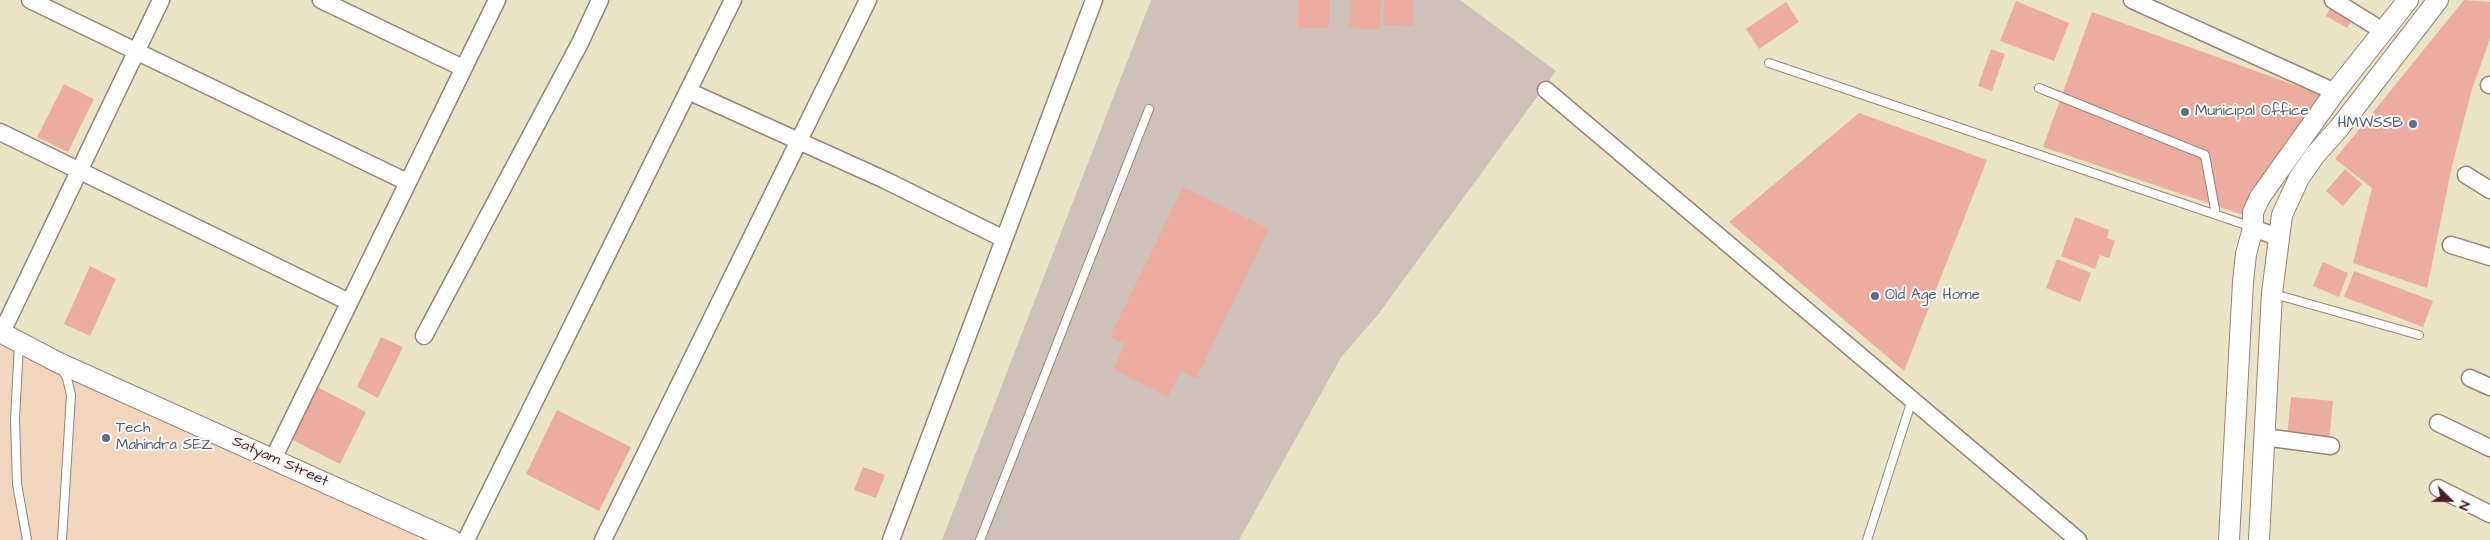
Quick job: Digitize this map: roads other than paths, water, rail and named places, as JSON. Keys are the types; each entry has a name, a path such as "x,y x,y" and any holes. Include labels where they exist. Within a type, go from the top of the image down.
{"street":[{"path":"30,0 407,182"},
{"path":"7,335 80,170 161,0"},
{"path":"321,0 463,68"},
{"path":"274,459 348,302 496,0"},
{"path":"424,336 576,51 600,0"},
{"path":"466,540 733,0"},
{"path":"603,540 868,0"},
{"path":"891,540 1094,0"},
{"path":"2132,0 2334,92"},
{"path":"2333,0 2383,31"},
{"path":"2229,540 2243,282 2246,254 2253,228 2253,212 2260,197 2334,92 2408,0"},
{"path":"2258,540 2272,293 2282,215 2299,178 2315,155 2438,0"},
{"path":"1546,90 2078,540"},
{"path":"688,91 1004,239"},
{"path":"0,132 348,302"},
{"path":"2466,175 2490,190"},
{"path":"2253,228 2280,238"},
{"path":"2451,245 2490,257"},
{"name":"Satyam Street","path":"7,335 57,362 452,540"},
{"path":"2470,378 2490,387"},
{"path":"2438,424 2490,448"},
{"path":"2264,438 2331,446"},
{"path":"2438,488 2490,514"}],"lane":[{"path":"1769,63 2253,228"},
{"path":"2039,88 2205,155 2216,215"},
{"path":"980,540 1149,109"},
{"path":"2272,293 2419,335"},
{"path":"7,335 15,420 16,484 27,540"},
{"path":"57,362 67,378 71,395 62,540"},
{"path":"1868,540 1912,400"}],"place":[{"name":"Municipal Office","path":"2185,112"},
{"name":"HMWSSB","path":"2413,124"},
{"name":"Old Age Home","path":"1875,296"},
{"name":"Tech Mahindra SEZ","path":"106,438"}]}
